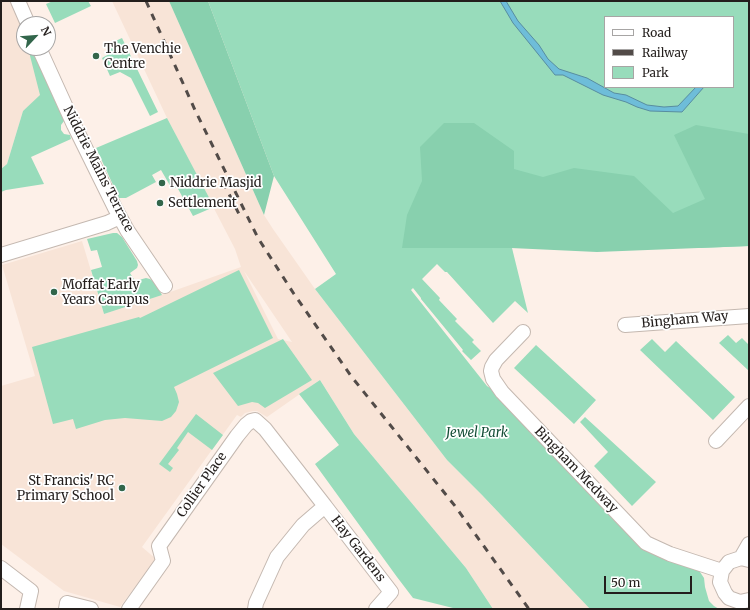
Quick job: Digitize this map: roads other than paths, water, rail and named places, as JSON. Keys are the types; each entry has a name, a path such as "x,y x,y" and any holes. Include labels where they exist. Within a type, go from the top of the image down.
{"street":[{"path":"18,1 25,16"},
{"name":"Niddrie Mains Terrace","path":"44,56 74,125 120,217 165,286"},
{"path":"1,255 107,223 120,217"},
{"name":"Bingham Way","path":"625,325 748,314"},
{"name":"Bingham Medway","path":"523,332 496,360 492,367 491,371 493,379 502,392 646,543 670,554 722,571"},
{"path":"716,441 749,406"},
{"name":"Collier Place","path":"129,609 163,561 159,546 246,425 255,420 260,424 296,469"},
{"name":"Hay Gardens","path":"296,469 391,592 376,609"},
{"name":"Hay Gardens","path":"255,609 256,603 277,557 303,525 325,506"},
{"path":"749,544 745,559 730,562 722,571 720,582 725,593 734,600 740,602 749,600"},
{"path":"1,568 31,591 27,609"},
{"path":"66,609 67,603 91,609"}],"water":[{"path":"500,1 506,1 518,21 539,45 548,59 559,69 587,78 614,93 626,95 647,105 664,107 678,106 695,88 703,88 682,112 650,111 637,107 603,95 563,75 555,75 513,23"}],"railway":[{"path":"146,1 195,110 258,238 294,294 351,376 455,506 529,609"},
{"path":"223,182 240,216"}],"place":[{"name":"The Venchie Centre","path":"96,56"},
{"name":"Niddrie Masjid","path":"162,183"},
{"name":"Settlement","path":"160,203"},
{"name":"Moffat Early Years Campus","path":"54,292"},
{"name":"St Francis' RC Primary School","path":"122,488"}],"park label":[{"name":"Jewel Park","path":"477,433"}]}
